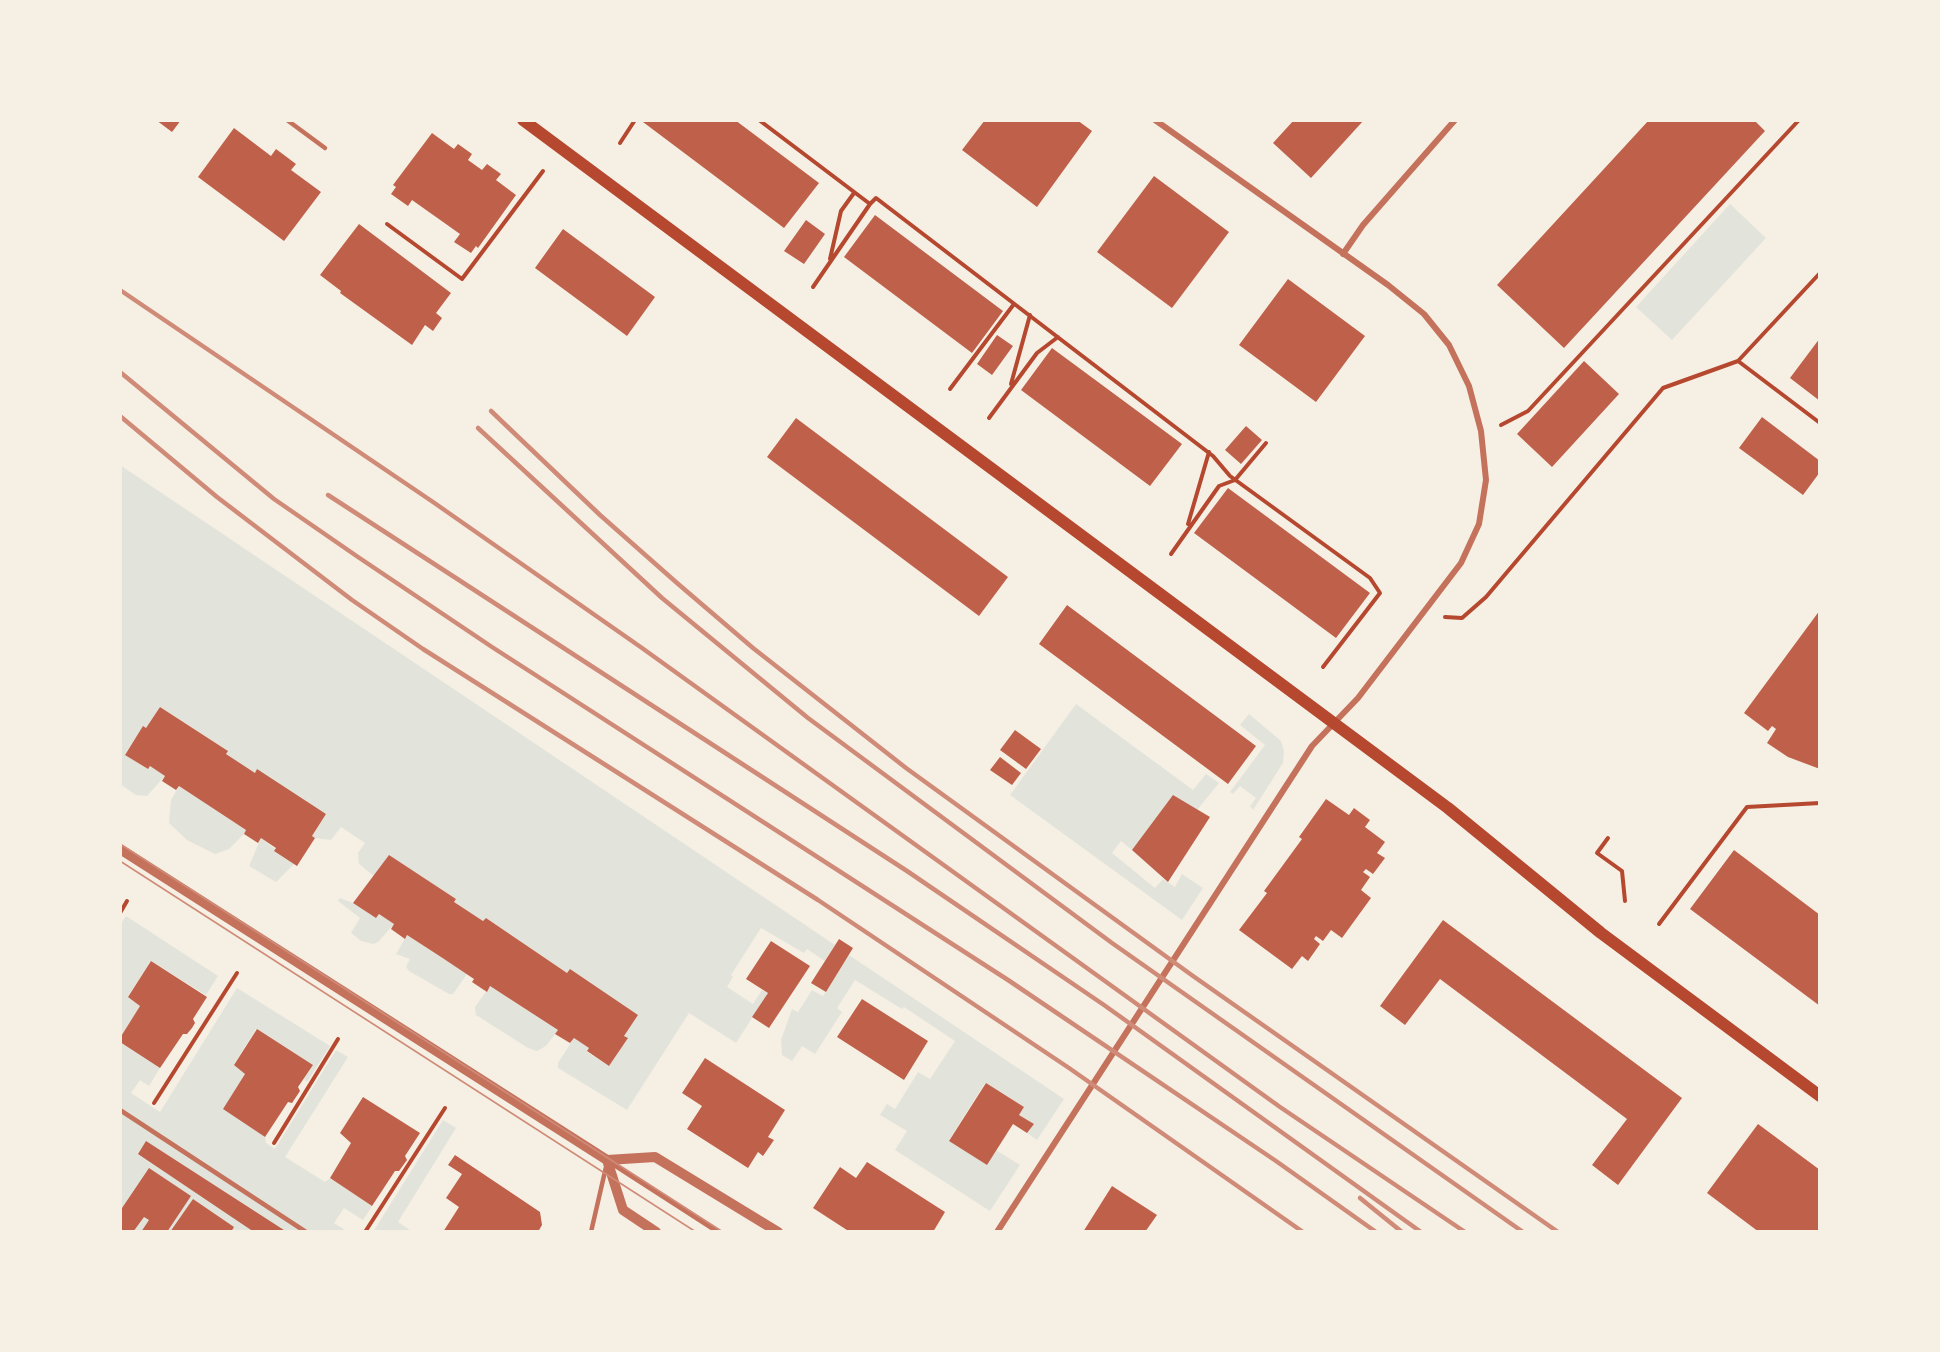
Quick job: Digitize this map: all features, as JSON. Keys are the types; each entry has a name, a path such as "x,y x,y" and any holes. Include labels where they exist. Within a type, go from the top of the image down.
{"main road":[{"path":"522,120 1448,808 1601,933 1820,1096"}],"street":[{"path":"997,1232 1312,746 1358,698 1430,607 1461,563 1479,525 1486,480 1480,431 1469,386 1449,345 1424,314 1155,120"},
{"path":"1343,254 1363,225 1455,120"},
{"path":"120,849 607,1160 655,1157 778,1232"},
{"path":"607,1160 623,1210 656,1232"}],"lane":[{"path":"287,120 325,148"},
{"path":"120,1110 306,1232"},
{"path":"591,1232 607,1160 718,1232"}],"path":[{"path":"620,143 635,120"},
{"path":"759,120 870,204"},
{"path":"1480,431 1503,424 1528,411 1799,120"},
{"path":"387,224 462,279 543,171"},
{"path":"829,263 841,211 854,193"},
{"path":"813,287 876,198 1209,453 1235,480 1370,578 1380,593 1323,667"},
{"path":"1430,607 1448,619 1462,618 1486,597 1664,388 1738,361 1820,273"},
{"path":"950,388 1014,304"},
{"path":"1010,388 1030,315"},
{"path":"989,418 1037,353 1058,337"},
{"path":"1738,361 1820,423"},
{"path":"1171,554 1187,528 1220,486 1235,480 1266,443"},
{"path":"1187,528 1209,453"},
{"path":"1659,924 1747,807 1820,803"},
{"path":"1608,838 1597,853 1622,871 1625,901"},
{"path":"120,913 127,902"},
{"path":"154,1103 237,973"},
{"path":"274,1143 338,1039"},
{"path":"365,1232 445,1108"}],"shaded area":[{"path":"1730,204 1766,238 1672,340 1636,307"},
{"path":"120,465 835,945 825,961 807,949 804,953 761,928 731,975 733,977 727,987 753,1004 762,990 768,993 736,1043 689,1013 627,1110 558,1068 558,1063 574,1038 589,1048 587,1052 609,1066 627,1039 624,1036 638,1015 570,970 567,973 486,918 483,921 454,902 456,899 389,856 375,877 359,864 358,853 365,843 341,827 331,840 315,838 312,836 326,814 255,773 226,754 227,750 160,707 125,754 147,769 150,766 165,776 147,796 136,795 120,784"},
{"path":"1076,704 1193,790 1206,774 1219,783 1197,810 1132,850 1121,841 1112,853 1155,888 1163,879 1175,887 1182,874 1203,888 1182,920 1010,795"},
{"path":"1249,714 1281,741 1284,751 1283,763 1253,810 1250,806 1256,798 1240,786 1233,794 1230,792 1265,745 1240,725"},
{"path":"179,786 246,830 244,834 229,849 215,854 187,840 169,823 171,800"},
{"path":"261,838 294,864 276,882 249,866"},
{"path":"340,898 376,917 379,914 394,924 378,942 373,944 361,941 351,933 360,918 338,901"},
{"path":"126,916 218,976 206,995 151,961 128,996 140,1006 120,1038 120,925"},
{"path":"407,935 467,974 453,994 449,994 409,971 406,967 410,959 396,954"},
{"path":"849,955 1064,1099 1037,1140 1027,1133 1033,1124 1019,1115 1024,1107 985,1083 949,1140 987,1165 996,1150 1020,1165 990,1211 895,1150 907,1131 880,1115 887,1104 895,1109 918,1072 930,1079 955,1041 904,1007 902,1009 855,980 837,1008 842,1012 815,1054 802,1046 792,1061 782,1055 781,1040 792,1009 798,1012 812,990 823,996"},
{"path":"490,986 558,1030 546,1046 537,1051 528,1048 476,1015 475,1007"},
{"path":"237,988 330,1046 307,1082 304,1079 313,1065 256,1029 234,1064 245,1074 224,1109 265,1137 266,1143 275,1149 336,1050 348,1057 285,1157 325,1182 330,1178 372,1206 363,1220 344,1208 334,1223 348,1232 120,1232 120,1042 160,1068 149,1086 140,1080 131,1093 160,1112"},
{"path":"443,1120 456,1128 398,1222 413,1232 373,1232"}],"building":[{"path":"156,120 181,120 172,132"},
{"path":"645,120 735,120 819,183 784,228 643,122"},
{"path":"985,120 1077,120 1092,131 1037,207 962,150"},
{"path":"1294,120 1364,120 1311,178 1273,143"},
{"path":"1649,120 1754,120 1765,131 1564,348 1497,285"},
{"path":"234,128 271,156 276,149 296,164 291,170 321,192 284,241 198,177"},
{"path":"432,133 454,149 458,144 472,154 468,160 482,170 487,164 501,174 496,180 516,195 478,248 476,246 471,253 454,242 460,234 412,200 408,206 391,194 396,187 393,185"},
{"path":"1154,176 1229,232 1172,308 1097,252"},
{"path":"875,215 1003,311 972,353 844,257"},
{"path":"806,220 825,234 804,264 784,251"},
{"path":"359,224 451,293 436,313 442,318 433,331 425,325 412,345 340,293 341,291 320,275"},
{"path":"563,229 655,297 627,336 535,268"},
{"path":"1288,279 1365,336 1316,402 1239,345"},
{"path":"997,335 1013,346 992,375 977,364"},
{"path":"1820,338 1820,401 1790,378"},
{"path":"1052,348 1182,444 1150,486 1021,390"},
{"path":"1584,361 1619,394 1552,467 1517,434"},
{"path":"1762,417 1820,461 1820,472 1803,495 1739,448"},
{"path":"796,418 1008,577 979,616 767,457"},
{"path":"1246,426 1262,440 1241,464 1225,450"},
{"path":"1228,488 1370,593 1336,638 1194,533"},
{"path":"1067,605 1256,746 1228,784 1039,644"},
{"path":"1820,610 1820,769 1788,757 1767,743 1776,729 1772,726 1768,731 1744,713"},
{"path":"160,707 228,751 226,754 255,773 257,769 326,814 312,836 315,838 297,866 274,851 276,848 261,838 258,843 244,834 246,830 179,786 176,790 162,781 165,776 150,766 148,769 125,755 143,726 146,728"},
{"path":"1015,730 1041,749 1026,769 1000,750"},
{"path":"1000,757 1021,773 1012,785 990,770"},
{"path":"1173,795 1210,817 1168,882 1132,850"},
{"path":"1326,799 1349,815 1354,808 1370,820 1365,827 1385,842 1377,853 1385,858 1373,874 1366,869 1363,872 1370,877 1361,890 1371,898 1342,938 1331,930 1323,941 1316,936 1314,939 1320,944 1308,961 1302,956 1292,969 1239,930 1267,893 1264,891 1302,839 1299,837"},
{"path":"1734,850 1820,915 1820,1006 1690,909"},
{"path":"389,855 456,899 454,902 483,921 486,918 567,973 570,969 638,1015 624,1036 628,1038 609,1066 587,1051 589,1048 574,1038 570,1043 555,1034 558,1030 490,986 487,992 472,982 474,979 441,957 407,935 405,939 391,929 394,924 379,914 376,918 353,903"},
{"path":"1443,920 1682,1098 1618,1185 1592,1165 1627,1119 1440,979 1405,1025 1380,1006"},
{"path":"839,939 853,948 826,992 811,983"},
{"path":"771,941 810,966 769,1028 752,1017 768,993 746,979"},
{"path":"151,961 207,997 193,1019 195,1023 192,1028 187,1034 183,1034 160,1068 120,1042 120,1038 140,1006 128,997"},
{"path":"862,999 928,1041 904,1080 837,1037"},
{"path":"257,1029 313,1065 298,1087 300,1091 292,1103 288,1102 265,1137 223,1109 245,1074 234,1065"},
{"path":"705,1058 785,1110 768,1137 774,1140 763,1156 758,1152 748,1168 687,1129 702,1106 682,1093"},
{"path":"986,1083 1024,1107 1019,1115 1034,1124 1027,1133 1013,1124 987,1165 949,1141"},
{"path":"363,1097 420,1133 405,1156 407,1160 399,1171 395,1171 372,1206 330,1178 351,1143 340,1133"},
{"path":"1758,1124 1820,1170 1820,1232 1759,1232 1707,1193"},
{"path":"146,1141 287,1232 254,1232 138,1154"},
{"path":"455,1155 540,1212 542,1225 538,1232 443,1232 459,1207 446,1198 462,1174 448,1165"},
{"path":"867,1162 945,1212 933,1232 850,1232 813,1208 840,1167 856,1178"},
{"path":"149,1168 191,1196 167,1232 141,1232 149,1220 144,1217 133,1232 120,1232 120,1211"},
{"path":"1112,1186 1157,1215 1145,1232 1083,1232"},
{"path":"193,1199 234,1227 231,1232 170,1232"}],"tram line":[{"path":"120,844 723,1232"},
{"path":"120,861 696,1232"}],"railway":[{"path":"120,290 433,502 642,648 1280,1107 1465,1232"},
{"path":"120,372 274,499 358,557 492,647 1008,980 1276,1161 1376,1232"},
{"path":"491,411 600,515 677,583 753,648 906,768 1193,976 1558,1232"},
{"path":"120,416 217,497 352,600 423,649 818,900 1069,1068 1303,1232"},
{"path":"478,428 662,598 808,718 1112,943 1523,1232"},
{"path":"328,495 907,871 1104,1005 1421,1232"},
{"path":"1360,1198 1402,1232"}]}
